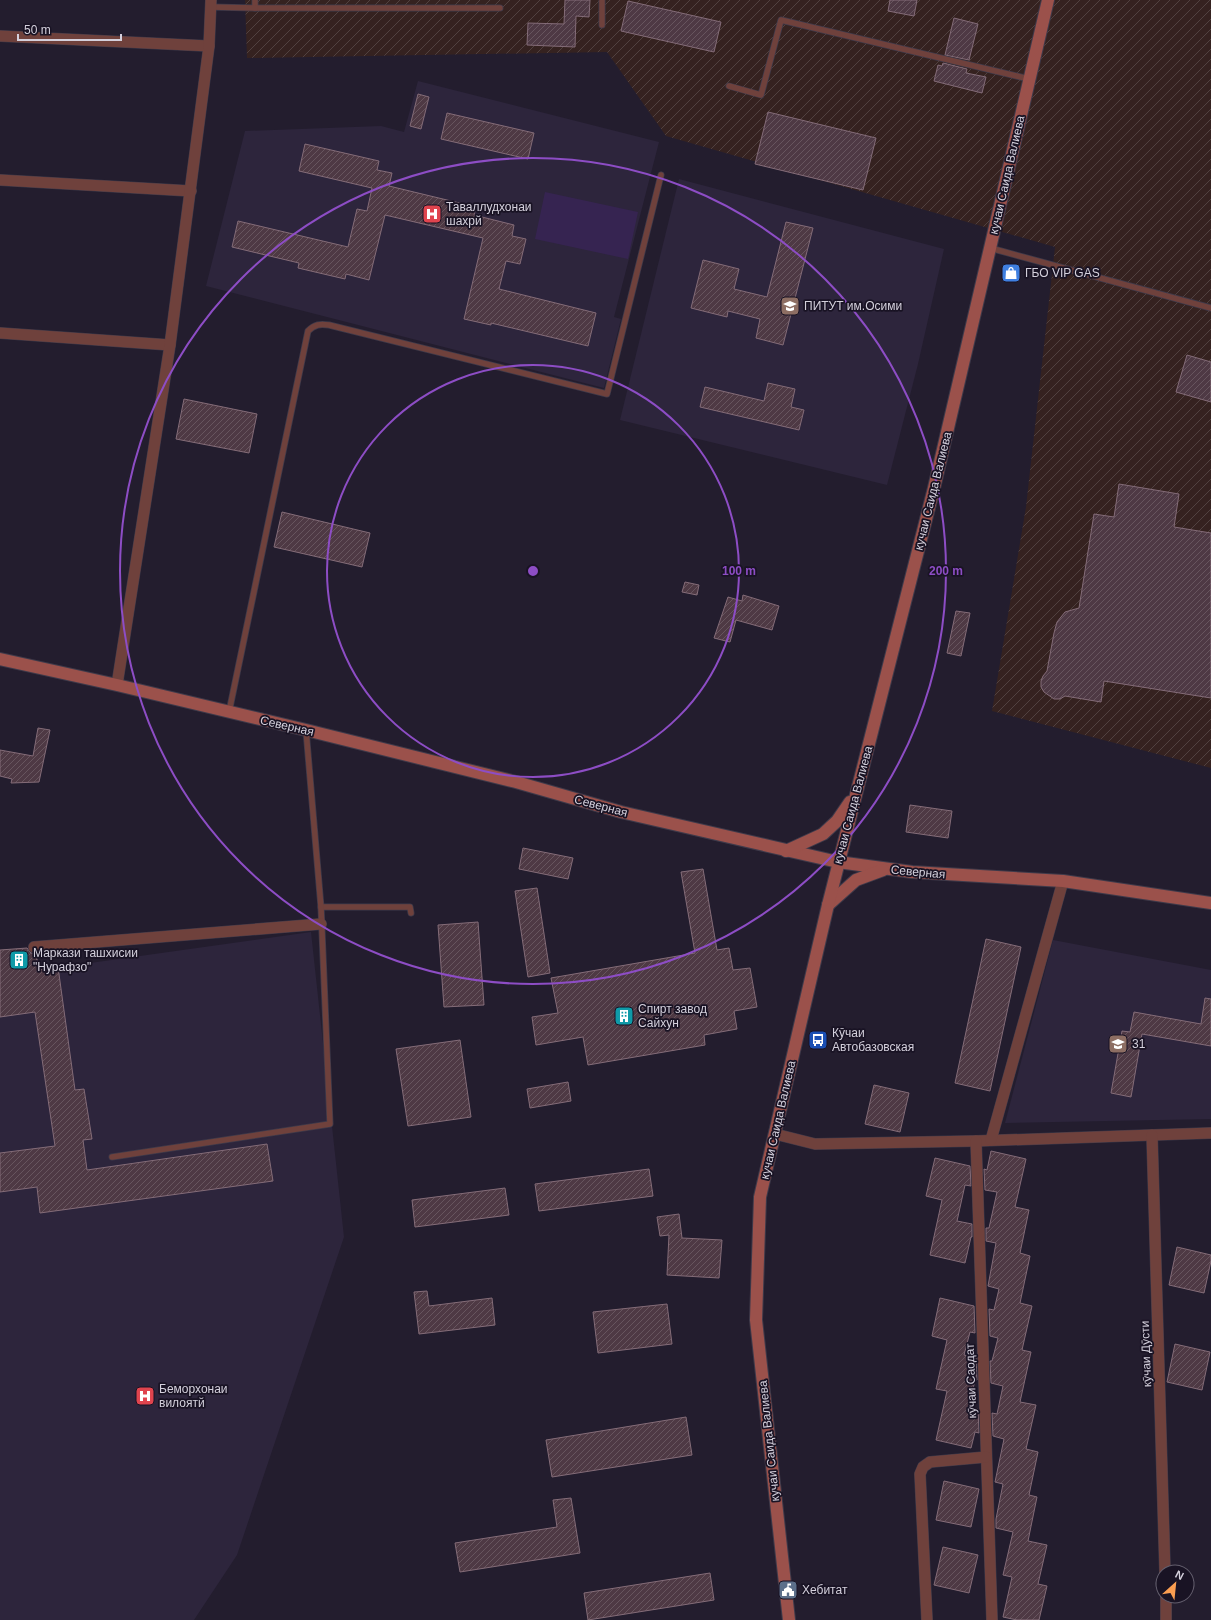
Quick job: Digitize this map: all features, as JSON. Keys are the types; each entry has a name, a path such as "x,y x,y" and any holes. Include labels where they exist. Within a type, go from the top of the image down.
{"street":[{"name":"кучаи Саида Валиева","path":"789,1620 756,1320 760,1197 838,862 887,676 934,488 1048,0"},
{"path":"117,684 170,345 209,46 211,4"},
{"path":"0,36 209,46"},
{"path":"0,180 191,191"},
{"path":"0,333 170,345"},
{"name":"Северная","path":"0,659 117,684 516,782 621,812 838,862 912,872 1064,881 1211,903"},
{"path":"786,851 810,841 830,829 856,794"},
{"path":"828,905 856,880 885,869"},
{"path":"991,1140 1064,881"},
{"path":"34,947 322,924"},
{"path":"775,1134 815,1144 976,1142 991,1140 1211,1132"},
{"name":"кӯчаи Дӯсти","path":"1152,1135 1165,1564"},
{"name":"кӯчаи Саодат","path":"976,1142 992,1620"},
{"path":"927,1620 920,1474 924,1467 930,1462 986,1457"},
{"path":"1166,1604 1166,1620"}],"lane":[{"path":"255,0 255,8"},
{"path":"602,0 602,25"},
{"path":"211,4 255,8 500,8"},
{"path":"729,86 761,95 781,20 1029,79"},
{"path":"229,712 308,331 312,326 319,324 329,325 607,394 661,175"},
{"path":"990,248 1211,308"},
{"path":"112,1157 330,1124 321,907 306,730"},
{"path":"321,907 410,906 411,913"}],"shaded area":[{"path":"245,0 1211,0 1211,768 992,711 1026,507 1055,247 666,136 607,52 247,58"},
{"name":"Таваллудхонаи шахрй","path":"418,81 659,142 614,317 621,319 604,388 206,286 245,131 381,126 404,132"},
{"name":"ПИТУТ им.Осими","path":"679,179 944,249 918,364 887,485 620,420"},
{"path":"545,192 638,212 628,259 535,239"},
{"name":"Беморхонаи вилоятй","path":"311,932 344,1237 237,1555 194,1620 0,1620 0,950 34,947 40,970"},
{"name":"31","path":"1053,940 1211,970 1211,1119 1005,1123"}],"building":[{"path":"565,0 590,0 589,17 576,16 575,47 527,45 528,23 564,24"},
{"path":"890,0 917,0 914,16 888,11"},
{"path":"628,1 721,22 714,52 621,31"},
{"path":"954,18 978,24 969,60 945,55"},
{"path":"943,63 967,69 966,73 986,77 982,93 934,81 938,65 942,66"},
{"path":"418,94 429,97 421,129 410,126"},
{"path":"768,112 876,138 863,190 755,164"},
{"path":"447,113 534,133 528,159 441,139"},
{"path":"305,144 379,161 377,170 392,173 389,186 476,207 474,215 514,225 512,236 526,239 520,264 506,261 499,289 596,313 588,346 491,323 491,325 464,319 483,238 385,215 369,280 346,274 345,279 298,268 299,263 232,247 238,221 348,247 357,209 367,211 372,188 299,171"},
{"path":"786,222 813,228 783,345 756,338 760,319 728,311 727,317 691,308 703,260 739,269 734,289 767,297"},
{"path":"1187,355 1211,362 1211,402 1176,392"},
{"path":"768,383 795,389 791,407 804,410 799,430 700,407 705,387 764,401"},
{"path":"184,399 257,414 249,453 176,439"},
{"path":"1119,484 1179,494 1174,527 1211,533 1211,698 1104,681 1101,702 1065,696 1060,699 1054,699 1044,692 1041,687 1041,681 1047,671 1057,622 1065,612 1079,608 1094,514 1114,517"},
{"path":"282,512 370,533 362,567 274,547"},
{"path":"685,582 699,585 697,595 682,592"},
{"path":"743,595 779,606 772,630 736,620 730,642 714,638 728,597 742,601"},
{"path":"956,611 970,613 961,656 947,653"},
{"path":"38,728 50,730 39,782 11,783 12,779 0,776 0,750 33,756"},
{"path":"910,805 952,811 948,838 906,832"},
{"path":"523,848 573,858 568,879 519,869"},
{"name":"Спирт завод Сайхун","path":"703,869 717,950 729,948 733,970 750,968 757,1007 734,1011 737,1029 704,1035 705,1045 588,1065 583,1037 536,1045 532,1017 558,1013 551,978 695,953 681,872"},
{"path":"537,888 550,973 528,977 515,891"},
{"path":"478,922 484,1005 444,1007 438,925"},
{"path":"986,939 1021,947 990,1091 955,1083"},
{"path":"27,948 31,953 36,954 39,970 58,967 75,1090 84,1089 92,1139 83,1140 87,1170 267,1144 273,1181 40,1213 37,1187 0,1192 0,1153 55,1146 35,1012 0,1017 0,950"},
{"path":"1205,998 1211,999 1211,1046 1142,1034 1131,1097 1111,1093 1122,1031 1130,1032 1134,1012 1201,1024"},
{"path":"460,1040 471,1117 408,1126 396,1049"},
{"path":"568,1082 571,1101 530,1108 527,1089"},
{"path":"874,1085 909,1093 900,1132 865,1124"},
{"path":"991,1151 1026,1159 1015,1207 1029,1210 1020,1253 1030,1256 1020,1303 1032,1306 1022,1350 1031,1352 1020,1402 1036,1405 1026,1449 1038,1452 1029,1495 1037,1497 1028,1541 1047,1545 1038,1584 1047,1586 1039,1620 1017,1620 1003,1617 1012,1577 1003,1575 1013,1532 996,1528 996,1519 1003,1484 995,1482 1004,1439 993,1436 992,1413 997,1414 1003,1386 991,1383 990,1361 992,1361 998,1338 990,1336 989,1309 994,1310 999,1289 988,1286 996,1243 986,1241 986,1228 989,1228 997,1192 985,1190 984,1169 987,1170"},
{"path":"935,1158 970,1166 971,1186 965,1185 957,1221 972,1224 972,1237 965,1263 930,1255 942,1200 926,1196"},
{"path":"649,1169 653,1196 539,1211 535,1184"},
{"path":"505,1188 509,1215 415,1227 412,1200"},
{"path":"679,1214 682,1238 722,1240 719,1278 667,1275 669,1235 660,1236 657,1217"},
{"path":"1177,1247 1211,1255 1204,1293 1169,1285"},
{"path":"427,1291 429,1306 492,1298 495,1325 419,1334 414,1292"},
{"path":"940,1298 974,1306 975,1333 970,1332 964,1355 976,1358 977,1380 975,1380 969,1407 978,1409 979,1433 975,1432 971,1448 936,1440 947,1391 936,1389 947,1340 932,1336"},
{"path":"667,1304 672,1344 598,1353 593,1312"},
{"path":"1175,1344 1210,1352 1202,1390 1167,1382"},
{"path":"686,1417 692,1455 552,1477 546,1440"},
{"path":"944,1481 979,1489 971,1527 936,1520"},
{"path":"571,1498 580,1553 460,1572 455,1543 557,1527 553,1500"},
{"path":"943,1547 978,1555 969,1593 934,1585"},
{"path":"710,1573 714,1600 588,1620 584,1593"}],"place":[{"name":"Таваллудхонаи шахрй","path":"432,214"},
{"name":"ГБО VIP GAS","path":"1011,273"},
{"name":"ПИТУТ им.Осими","path":"790,306"},
{"name":"Маркази ташхисии \"Нурафзо\"","path":"19,960"},
{"name":"Спирт завод Сайхун","path":"624,1016"},
{"name":"Кӯчаи Автобазовская","path":"818,1040"},
{"name":"31","path":"1118,1044"},
{"name":"Беморхонаи вилоятй","path":"145,1396"},
{"name":"Хебитат","path":"788,1590"}]}
